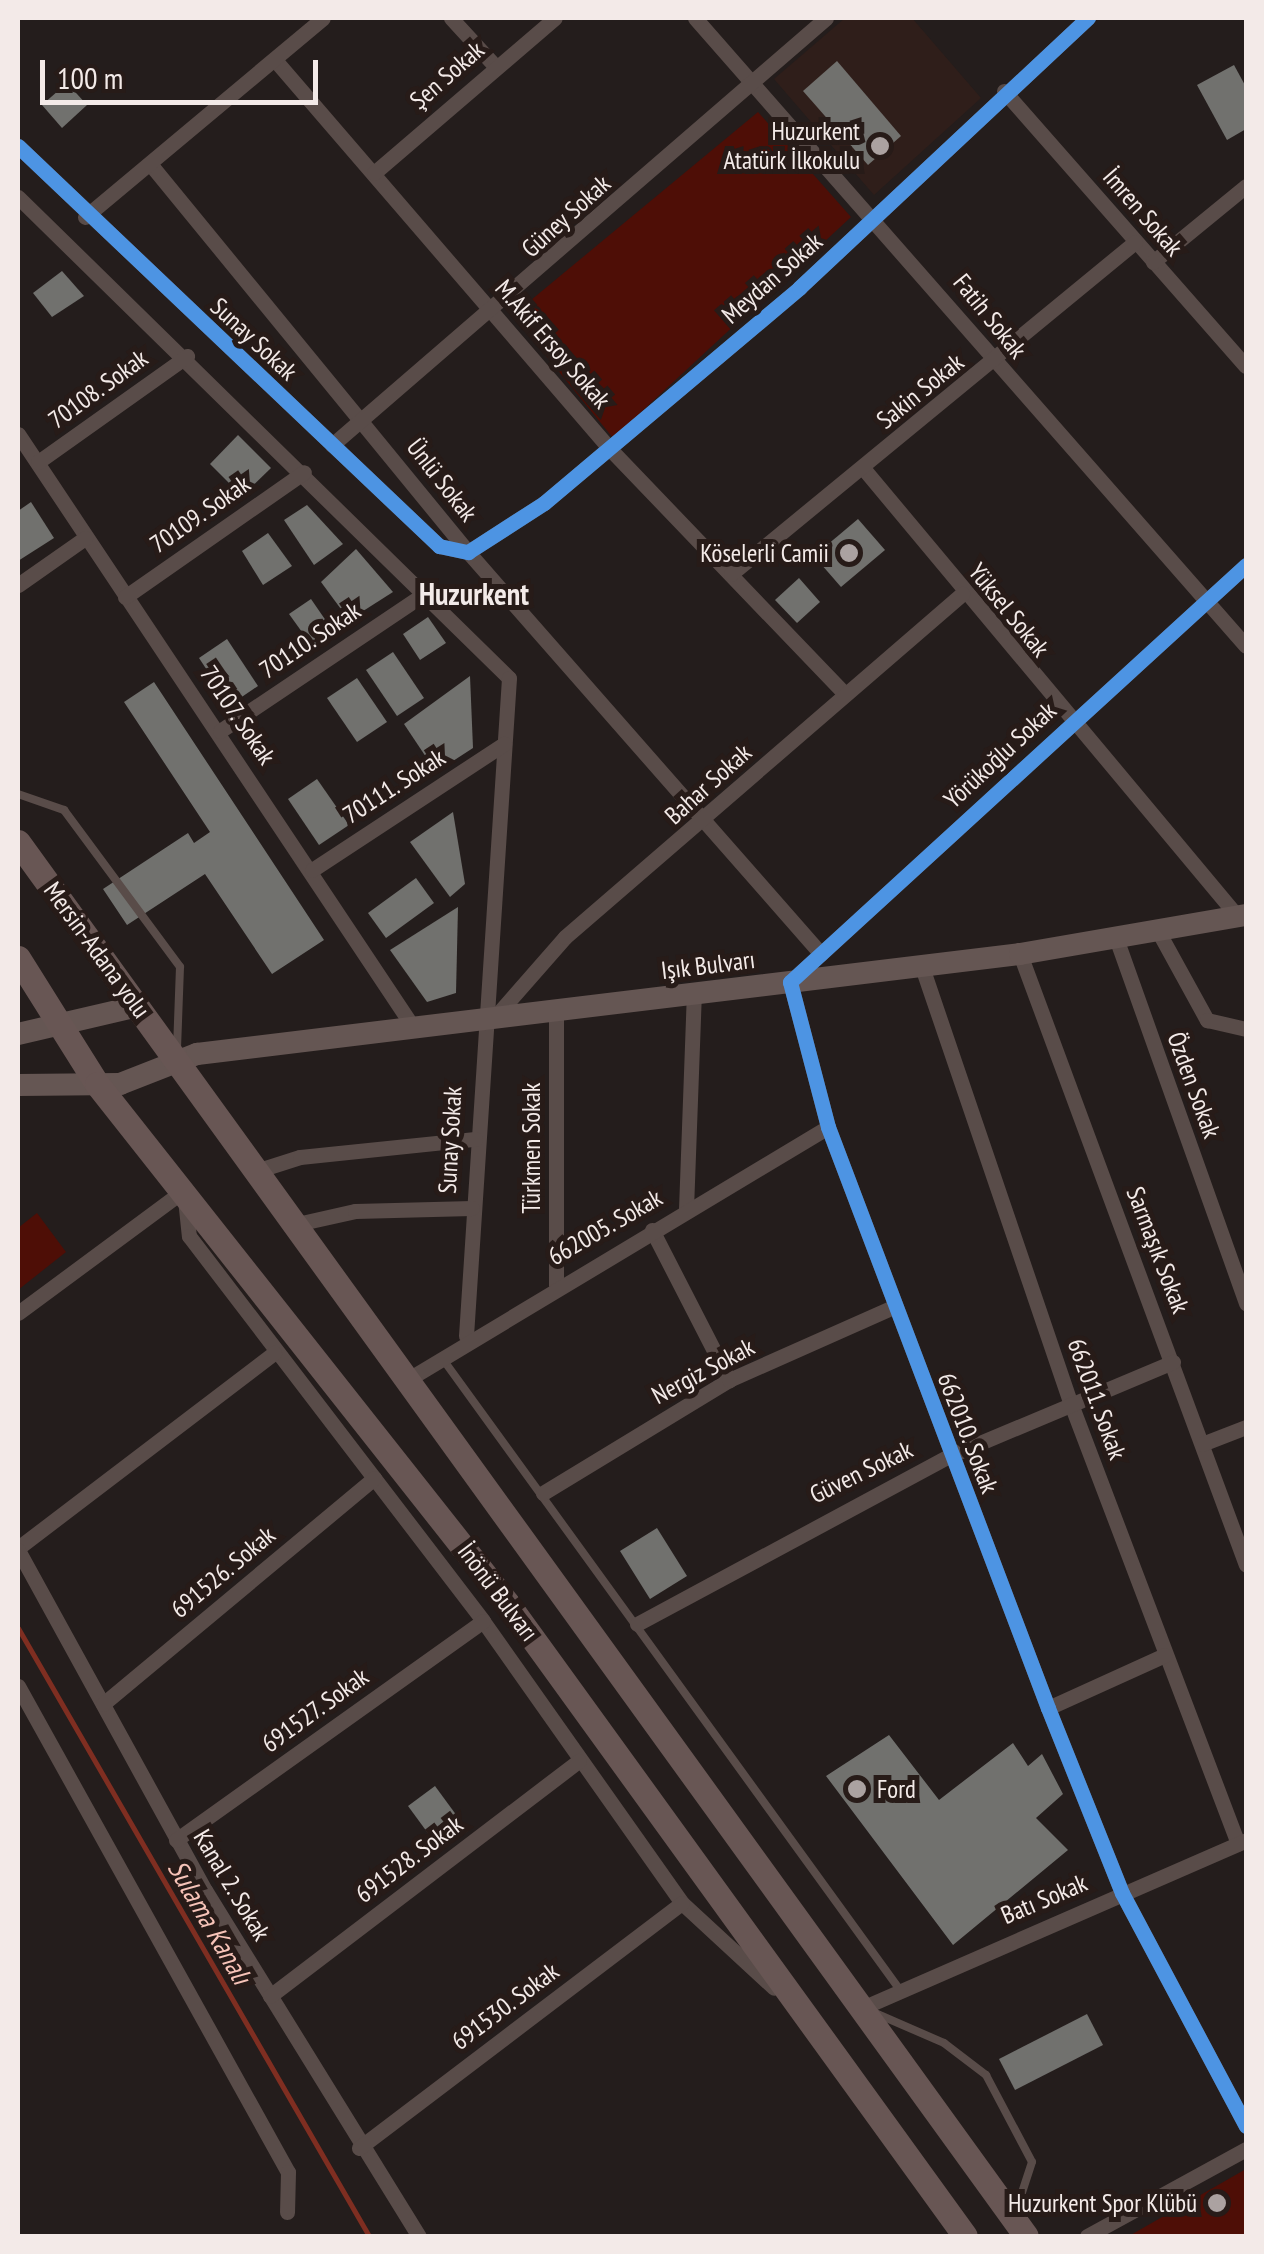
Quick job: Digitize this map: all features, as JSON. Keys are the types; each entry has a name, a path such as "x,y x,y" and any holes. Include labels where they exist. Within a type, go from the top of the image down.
{"highway":[{"name":"Mersin-Adana yolu","path":"18,842 175,1059"},
{"name":"İnönü Bulvarı","path":"18,958 97,1084 507,1604 817,2026 965,2236"},
{"path":"175,1059 412,1376 1020,2227"}],"main road":[{"name":"Işık Bulvarı","path":"18,1085 97,1084 175,1059 1020,954 1242,916"},
{"path":"18,1034 138,1006"}],"street":[{"path":"84,217 323,18"},
{"path":"451,18 495,66"},
{"name":"Şen Sokak","path":"374,173 495,66 556,18"},
{"name":"Fatih Sokak","path":"695,18 756,80 878,218 995,363 1246,646"},
{"name":"Güney Sokak","path":"332,445 493,313 826,18"},
{"name":"Meydan Sokak","path":"468,552 610,449 878,218 1004,91 1088,18"},
{"name":"M.Akif Ersoy Sokak","path":"275,60 610,449 845,694"},
{"name":"İmren Sokak","path":"1004,91 1246,366"},
{"name":"Sunay Sokak","path":"18,146 84,217 439,546 468,552"},
{"name":"Ünlü Sokak","path":"151,165 468,552 821,954"},
{"path":"1154,262 1246,186"},
{"name":"Sunay Sokak","path":"18,197 502,661 510,702 504,744 488,1018 475,1139 466,1336"},
{"name":"Sakin Sokak","path":"731,574 995,363 1136,242"},
{"name":"70108. Sokak","path":"38,462 187,356"},
{"name":"70107. Sokak","path":"18,434 84,538 220,730 412,1027"},
{"name":"Yüksel Sokak","path":"863,468 1070,724 1242,916"},
{"name":"70109. Sokak","path":"125,597 304,472"},
{"path":"18,585 84,538"},
{"name":"Yörükoğlu Sokak","path":"790,982 1246,566"},
{"name":"70110. Sokak","path":"220,730 428,591"},
{"name":"Bahar Sokak","path":"488,1018 565,937 705,822 962,594"},
{"name":"70111. Sokak","path":"312,870 504,744"},
{"path":"1158,930 1207,1020 1246,1030"},
{"name":"Özden Sokak","path":"1116,938 1246,1304"},
{"name":"Sarmaşık Sokak","path":"1020,954 1246,1565"},
{"name":"662011. Sokak","path":"922,967 1072,1404 1165,1655 1242,1841"},
{"name":"662010. Sokak","path":"790,982 828,1127 1048,1708 1122,1893 1246,2126"},
{"path":"686,1210 694,994"},
{"name":"Türkmen Sokak","path":"556,1010 556,1285"},
{"name":"662005. Sokak","path":"412,1376 442,1358 466,1336 828,1127"},
{"path":"256,1172 300,1157 475,1139"},
{"path":"18,1313 184,1190"},
{"path":"184,1190 188,1236 274,1353 483,1620 682,1903 817,2026"},
{"path":"297,1224 355,1211 472,1208"},
{"path":"652,1230 729,1380"},
{"name":"Nergiz Sokak","path":"543,1493 729,1380 894,1307"},
{"path":"18,1549 274,1353"},
{"name":"Güven Sokak","path":"637,1624 950,1456 1173,1362"},
{"path":"1202,1444 1246,1427"},
{"name":"691526. Sokak","path":"104,1704 374,1478"},
{"name":"Kanal 2. Sokak","path":"18,1549 176,1840 358,2148 419,2236"},
{"name":"691527. Sokak","path":"176,1840 483,1620"},
{"path":"1048,1708 1165,1655"},
{"path":"18,1686 288,2172 288,2212"},
{"name":"691528. Sokak","path":"270,1996 580,1761"},
{"name":"Batı Sokak","path":"862,2008 1242,1841"},
{"name":"691530. Sokak","path":"358,2148 682,1903"},
{"path":"1087,2236 1246,2149"}],"lane":[{"path":"18,794 64,810 180,966 175,1059"},
{"path":"442,1358 900,1990"},
{"path":"862,2008 944,2043 986,2074 1032,2162 1020,2227"}],"shaded area":[{"name":"Huzurkent Atatürk İlkokulu","path":"845,18 912,18 981,98 874,195 774,79"},
{"path":"758,112 851,217 613,438 513,315"},
{"path":"37,1213 66,1252 18,1290 18,1228"},
{"name":"Huzurkent Spor Klübü","path":"1246,2169 1246,2236 1129,2236"}],"building":[{"path":"837,61 901,136 868,165 803,91"},
{"path":"1234,65 1246,87 1246,129 1227,140 1197,85"},
{"path":"67,83 87,105 62,128 42,105"},
{"path":"62,271 84,296 52,317 33,293"},
{"path":"238,435 271,468 242,496 210,464"},
{"path":"31,502 54,538 18,561 18,511"},
{"path":"307,505 343,544 314,565 284,520"},
{"name":"Köselerli Camii","path":"858,519 885,550 841,587 814,556"},
{"path":"268,533 292,566 263,585 242,551"},
{"path":"356,549 393,592 349,620 321,582"},
{"path":"799,578 820,602 797,623 775,600"},
{"path":"311,599 333,631 312,646 289,614"},
{"path":"428,617 446,643 420,660 403,634"},
{"path":"227,639 258,686 230,705 199,658"},
{"path":"393,652 424,698 397,716 366,670"},
{"path":"470,676 473,748 436,772 404,724"},
{"path":"357,678 387,722 357,742 327,698"},
{"path":"154,682 324,940 272,974 205,874 127,925 103,889 188,833 194,843 210,832 124,702"},
{"path":"317,779 349,825 319,845 288,799"},
{"path":"453,812 465,884 450,897 410,842"},
{"path":"416,878 434,903 386,938 368,913"},
{"path":"458,907 456,993 427,1002 390,950"},
{"path":"657,1528 687,1576 650,1599 620,1551"},
{"path":"889,1735 939,1800 1013,1743 1028,1766 1042,1754 1063,1794 1036,1818 1068,1850 953,1945 826,1776"},
{"path":"435,1786 468,1831 441,1851 408,1806"},
{"path":"1087,2014 1103,2045 1015,2090 999,2059"}],"waterway":[{"name":"Sulama Kanalı","path":"18,1628 369,2236"}],"cycle path":[{"path":"18,146 439,546 468,552 544,503 799,288 1088,18"},
{"path":"1246,565 790,982 828,1127 1048,1708 1122,1893 1246,2126"}],"place":[{"name":"Huzurkent Atatürk İlkokulu","path":"880,146"},
{"name":"Köselerli Camii","path":"849,553"},
{"name":"Ford","path":"857,1789"},
{"name":"Huzurkent Spor Klübü","path":"1217,2203"}],"district":[{"name":"Huzurkent","path":"474,594"}]}
